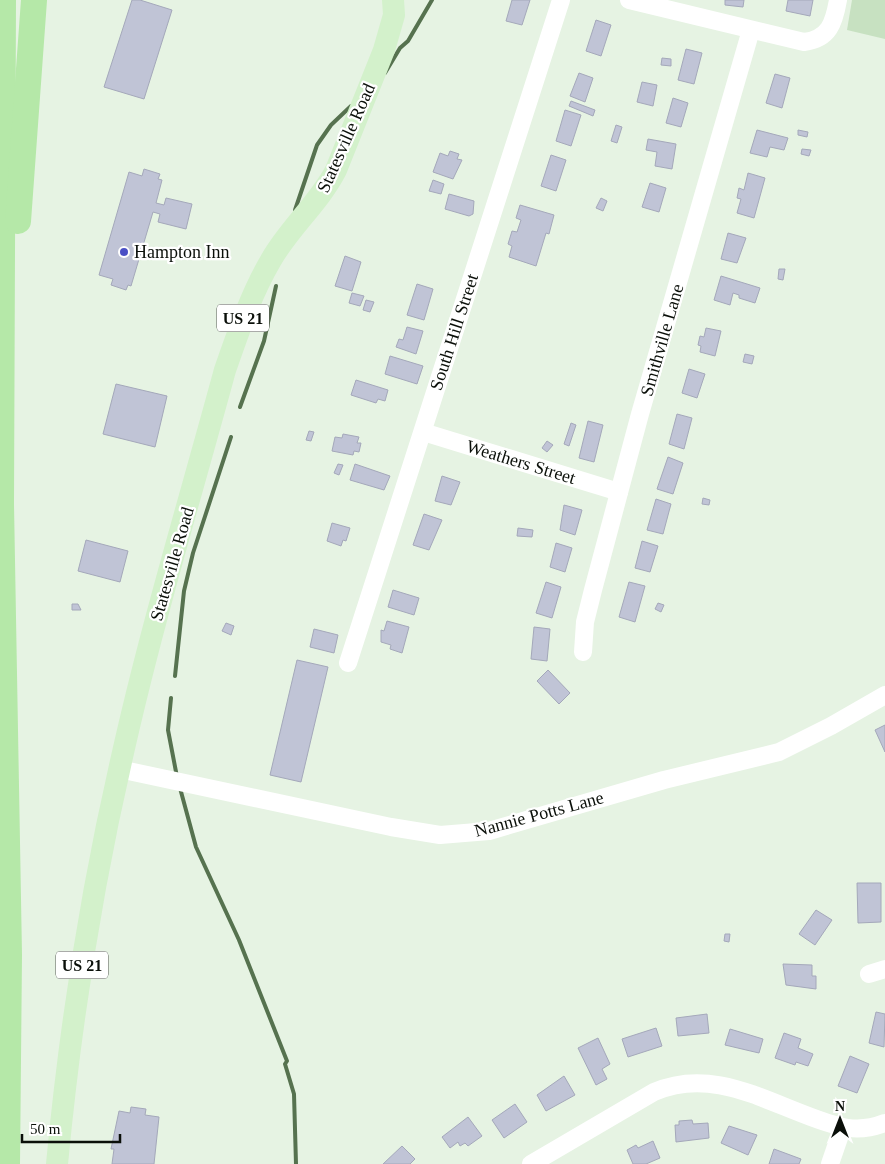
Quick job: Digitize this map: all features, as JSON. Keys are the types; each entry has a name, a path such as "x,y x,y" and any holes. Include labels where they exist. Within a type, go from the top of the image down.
{"highway":[{"path":"3,0 1,386 2,629 9,955 7,1164"},
{"path":"1,386 17,236 34,0"}],"main road":[{"name":"Statesville Road","path":"57,1164 84,951 119,769 158,613 233,346 242,321 271,259 326,188 336,170 384,50 394,15 393,0"}],"street":[{"name":"South Hill Street","path":"348,664 561,0"},
{"path":"628,0 804,42 813,41 827,33 832,26 838,0"},
{"name":"Smithville Lane","path":"583,652 587,614 619,492 751,30"},
{"name":"Weathers Street","path":"422,432 619,492"},
{"name":"Nannie Potts Lane","path":"119,769 390,827 440,835 489,831 664,780 779,752 831,726 885,694"},
{"path":"532,1164 654,1092 674,1085 691,1082 729,1087 842,1129 864,1130 885,1124"},
{"path":"830,1164 842,1129"}],"green space":[{"path":"852,0 885,0 885,39 847,30"}],"building":[{"path":"132,0 140,0 172,10 144,99 104,87"},
{"path":"512,0 530,0 522,25 506,21"},
{"path":"725,0 744,0 743,7 725,5"},
{"path":"788,0 813,0 810,16 786,11"},
{"path":"596,20 611,25 601,56 586,51"},
{"path":"686,49 702,53 694,84 678,80"},
{"path":"662,58 671,59 671,66 661,65"},
{"path":"579,73 593,78 585,102 570,96"},
{"path":"775,74 790,78 782,108 766,103"},
{"path":"642,82 657,85 653,106 637,102"},
{"path":"673,98 688,103 681,127 666,123"},
{"path":"571,101 595,110 593,116 569,106"},
{"path":"565,110 581,115 571,146 556,141"},
{"path":"616,125 622,127 617,143 611,141"},
{"path":"757,130 788,138 784,150 770,147 767,157 750,153"},
{"path":"798,130 808,132 807,137 798,135"},
{"path":"648,139 676,144 672,169 655,166 657,152 646,150"},
{"path":"802,149 811,150 809,156 801,154"},
{"path":"450,151 459,154 457,159 462,160 453,179 433,172 440,153 448,156"},
{"path":"551,155 566,160 556,191 541,186"},
{"name":"Hampton Inn","path":"144,169 160,174 158,179 162,180 156,203 164,205 166,198 192,204 186,229 158,222 160,214 153,212 131,286 128,285 126,290 111,285 113,279 99,275 129,172 142,176"},
{"path":"748,173 765,178 754,218 737,213 741,199 737,198 739,188 744,190"},
{"path":"433,180 444,184 441,194 429,191"},
{"path":"650,183 666,188 659,212 642,207"},
{"path":"449,194 474,201 473,214 469,216 445,209"},
{"path":"601,198 607,201 603,211 596,208"},
{"path":"520,205 554,215 549,234 546,233 536,266 509,257 512,246 508,244 512,231 517,232 521,220 516,218"},
{"path":"728,233 746,238 737,263 721,259"},
{"path":"345,256 361,262 352,291 335,286"},
{"path":"779,269 785,269 783,280 778,279"},
{"path":"721,276 760,288 755,303 739,298 739,295 733,293 730,305 714,300"},
{"path":"417,284 433,289 424,320 407,315"},
{"path":"352,293 364,296 360,306 349,303"},
{"path":"366,300 374,302 370,312 363,310"},
{"path":"407,327 423,331 416,354 396,347 399,339 403,340"},
{"path":"706,328 721,331 715,356 700,352 701,346 698,345 700,336 704,337"},
{"path":"745,354 754,356 752,364 743,362"},
{"path":"390,356 423,366 417,384 385,374"},
{"path":"689,369 705,374 697,398 682,393"},
{"path":"356,380 388,390 385,401 378,399 376,403 351,395"},
{"path":"116,384 167,396 155,447 103,434"},
{"path":"677,414 692,418 684,449 669,444"},
{"path":"588,421 603,425 594,462 579,458"},
{"path":"571,423 576,425 569,446 564,444"},
{"path":"309,431 314,432 311,441 306,440"},
{"path":"343,434 359,437 357,443 361,443 359,452 354,451 353,455 332,451 335,437 342,438"},
{"path":"547,441 553,445 547,452 542,448"},
{"path":"668,457 683,463 673,494 657,489"},
{"path":"338,464 343,465 339,475 334,473"},
{"path":"355,464 390,476 384,490 350,480"},
{"path":"442,476 460,482 451,505 435,501"},
{"path":"703,498 710,500 709,505 702,504"},
{"path":"656,499 671,504 663,534 647,530"},
{"path":"564,505 582,510 575,535 560,530"},
{"path":"424,514 442,520 429,550 413,545"},
{"path":"332,523 350,528 346,541 343,540 341,546 327,541"},
{"path":"518,528 533,530 532,537 517,536"},
{"path":"86,540 128,551 120,582 78,571"},
{"path":"642,541 658,546 650,572 635,568"},
{"path":"556,543 572,548 565,572 550,567"},
{"path":"546,582 561,587 552,618 536,613"},
{"path":"629,582 645,586 635,622 619,617"},
{"path":"393,590 419,598 414,615 388,607"},
{"path":"658,603 664,605 661,612 655,609"},
{"path":"72,604 78,604 81,610 72,610"},
{"path":"387,621 409,627 402,653 390,649 391,645 381,642 381,630 384,631"},
{"path":"226,623 234,626 231,635 222,631"},
{"path":"534,627 550,629 547,661 531,659"},
{"path":"314,629 338,635 334,653 310,647"},
{"path":"297,660 328,667 301,782 270,775"},
{"path":"548,670 570,693 559,704 537,681"},
{"path":"885,725 885,752 875,730"},
{"path":"857,883 881,883 881,922 858,923"},
{"path":"816,910 832,920 815,945 799,934"},
{"path":"725,934 730,934 729,942 724,941"},
{"path":"783,964 812,965 812,976 816,976 816,989 786,985"},
{"path":"876,1012 885,1014 884,1047 869,1043"},
{"path":"707,1014 709,1033 678,1036 676,1018"},
{"path":"656,1028 662,1046 628,1057 622,1039"},
{"path":"730,1029 763,1039 759,1053 725,1045"},
{"path":"784,1033 801,1039 798,1048 813,1054 808,1066 796,1062 795,1065 775,1058"},
{"path":"598,1038 610,1064 602,1069 607,1079 596,1085 578,1048"},
{"path":"850,1056 869,1064 857,1093 838,1086"},
{"path":"564,1076 575,1095 546,1111 537,1095"},
{"path":"515,1104 527,1122 504,1138 492,1120"},
{"path":"131,1107 146,1109 145,1115 159,1117 154,1164 112,1164 114,1149 111,1149 119,1111 130,1113"},
{"path":"468,1117 482,1136 468,1146 465,1143 460,1146 458,1142 450,1148 442,1137"},
{"path":"692,1120 693,1124 708,1123 709,1138 676,1142 675,1125 679,1125 679,1121"},
{"path":"729,1126 757,1135 748,1155 721,1143"},
{"path":"653,1141 660,1158 646,1164 633,1164 627,1150 636,1145 638,1148"},
{"path":"402,1146 415,1159 410,1164 383,1164"},
{"path":"774,1149 801,1159 799,1164 769,1164"}],"waterway":[{"path":"385,73 400,48 408,41 432,0"},
{"path":"295,210 317,145 331,125 351,106"},
{"path":"240,407 264,341 276,286"},
{"path":"175,676 184,591 193,553 231,437"},
{"path":"171,698 168,730 177,777"},
{"path":"180,788 196,847 239,940 287,1061 285,1064 294,1094 296,1164"}],"place":[{"name":"Hampton Inn","path":"124,252"}]}
